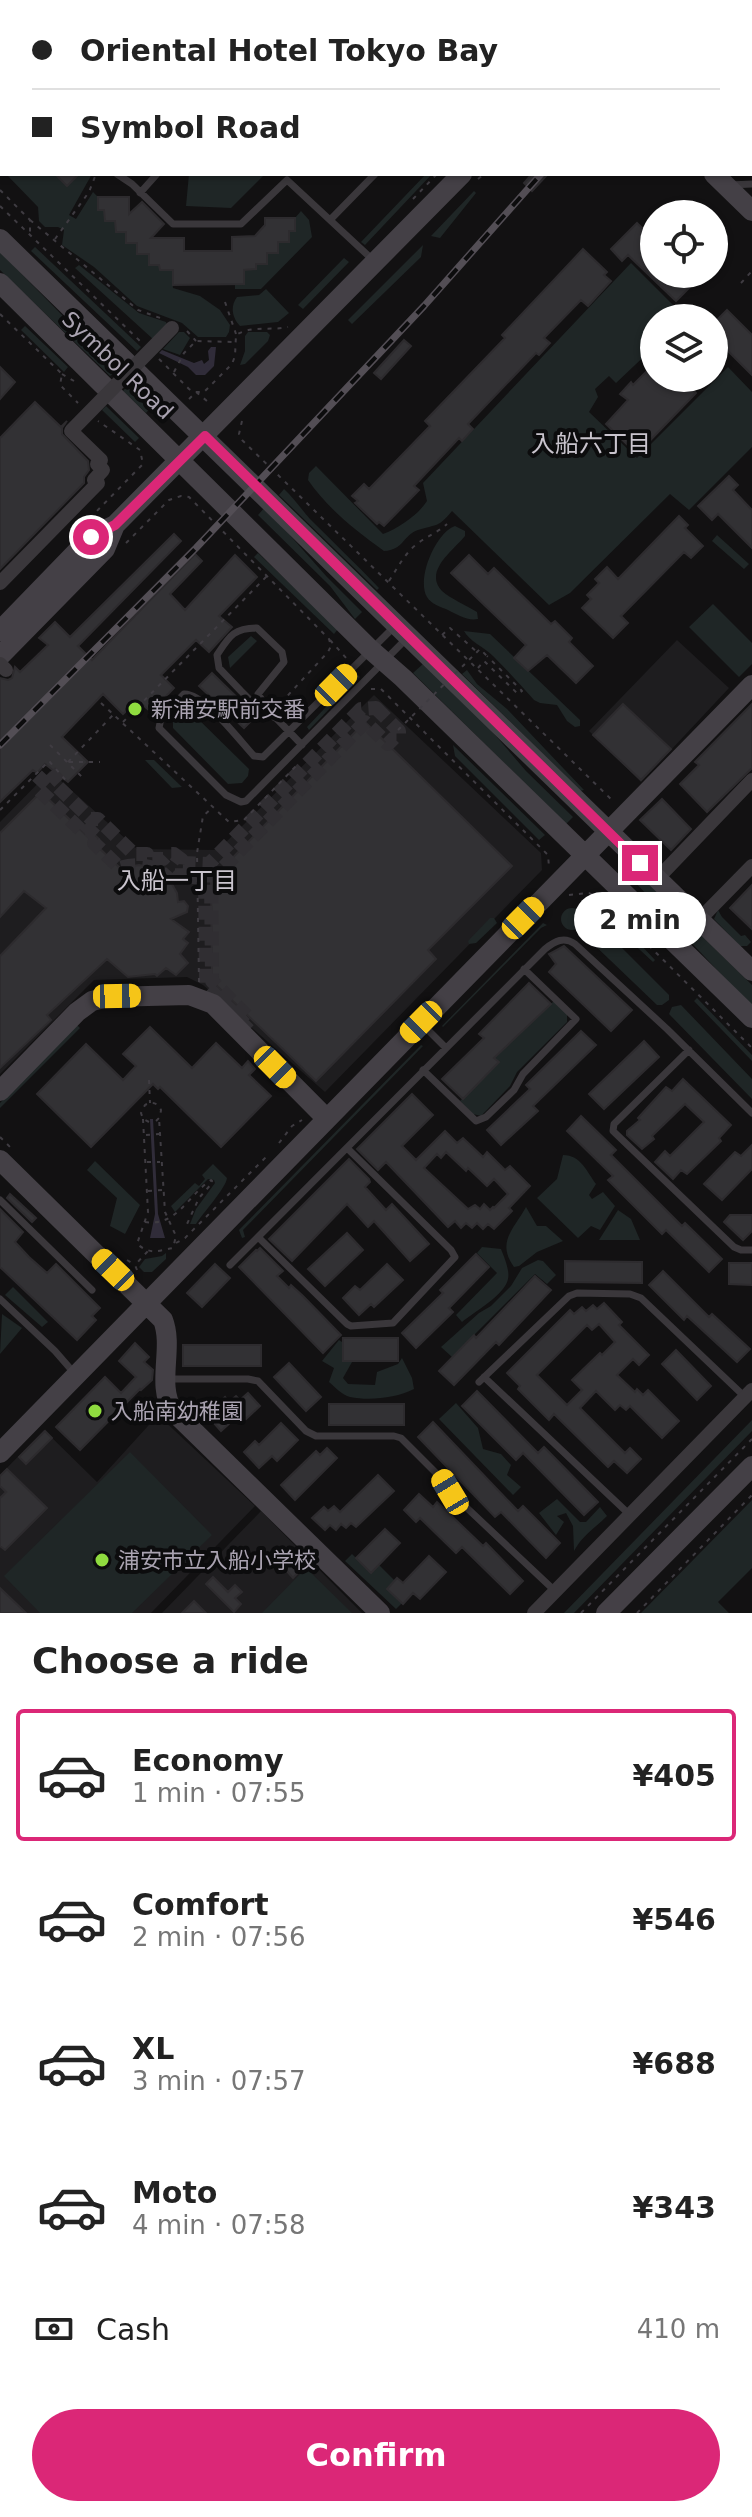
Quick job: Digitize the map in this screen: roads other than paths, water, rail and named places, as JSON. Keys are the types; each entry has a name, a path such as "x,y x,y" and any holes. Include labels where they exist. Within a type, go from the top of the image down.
{"street":[{"path":"720,179 752,211"},
{"path":"0,631 91,537 115,525 375,262 467,180"},
{"name":"Symbol Road","path":"0,239 699,920 749,962"},
{"name":"Symbol Road","path":"0,283 378,656 752,1018"},
{"path":"0,583 98,483 94,480 103,470 97,464 101,460 71,431 174,326"},
{"path":"2,663 105,549 115,525"},
{"path":"0,1453 146,1302 316,1118 421,1022 752,685"},
{"path":"657,879 752,780"},
{"path":"699,920 752,866"},
{"path":"0,1091 77,1012 92,1001 107,997 189,995 213,1004 316,1118"},
{"path":"0,1160 163,1320 166,1326 167,1397 173,1411 380,1613"},
{"path":"534,1613 748,1394"},
{"path":"606,1613 752,1466"}],"lane":[{"path":"119,176 173,224 241,224 287,180 375,262"},
{"path":"140,193 155,176"},
{"path":"330,220 373,176"},
{"path":"720,179 752,184"},
{"path":"271,714 258,708 219,668 217,655 230,637 243,628 257,628 282,652 284,662 258,694 271,714 302,745"},
{"path":"403,630 302,745 246,801 232,800 163,732 159,722 184,694 190,693 259,758 268,755 403,630"},
{"path":"230,1265 554,942 569,939 752,1113"},
{"path":"423,1070 476,1121 486,1117 514,1090 523,1074 576,1019 524,969"},
{"path":"421,1022 446,1048"},
{"path":"689,1050 614,1124 613,1131 734,1247 752,1250"},
{"path":"258,1237 347,1324 393,1323 455,1257 347,1148"},
{"path":"0,1200 92,1290"},
{"path":"630,1515 482,1380 569,1296 577,1293 630,1294 641,1298 748,1394"},
{"path":"0,1299 75,1374"},
{"path":"167,1379 258,1381 306,1431 316,1436 401,1438 441,1478 450,1492 555,1591"}],"tunnel":[{"path":"376,708 399,731 399,738 388,744 365,722 211,880 212,981 250,1019 245,1024 206,986 205,877 178,877 182,873 183,863 209,864 361,709 376,708"},
{"path":"50,772 61,784 58,787 91,819 98,819 134,854 147,854 147,859 163,859 168,854 174,854 182,860 182,873 172,884 162,873 149,867 134,865 120,868 94,843 99,839 89,830 85,834 36,787 50,772"}],"railway":[{"path":"0,745 196,548 424,306 539,176"}],"place":[{"name":"新浦安駅前交番","path":"135,709"},
{"name":"入船南幼稚園","path":"95,1411"},
{"name":"浦安市立入船小学校","path":"102,1560"}],"district":[{"name":"入船六丁目","path":"591,444"},
{"name":"入船一丁目","path":"177,881"}]}
